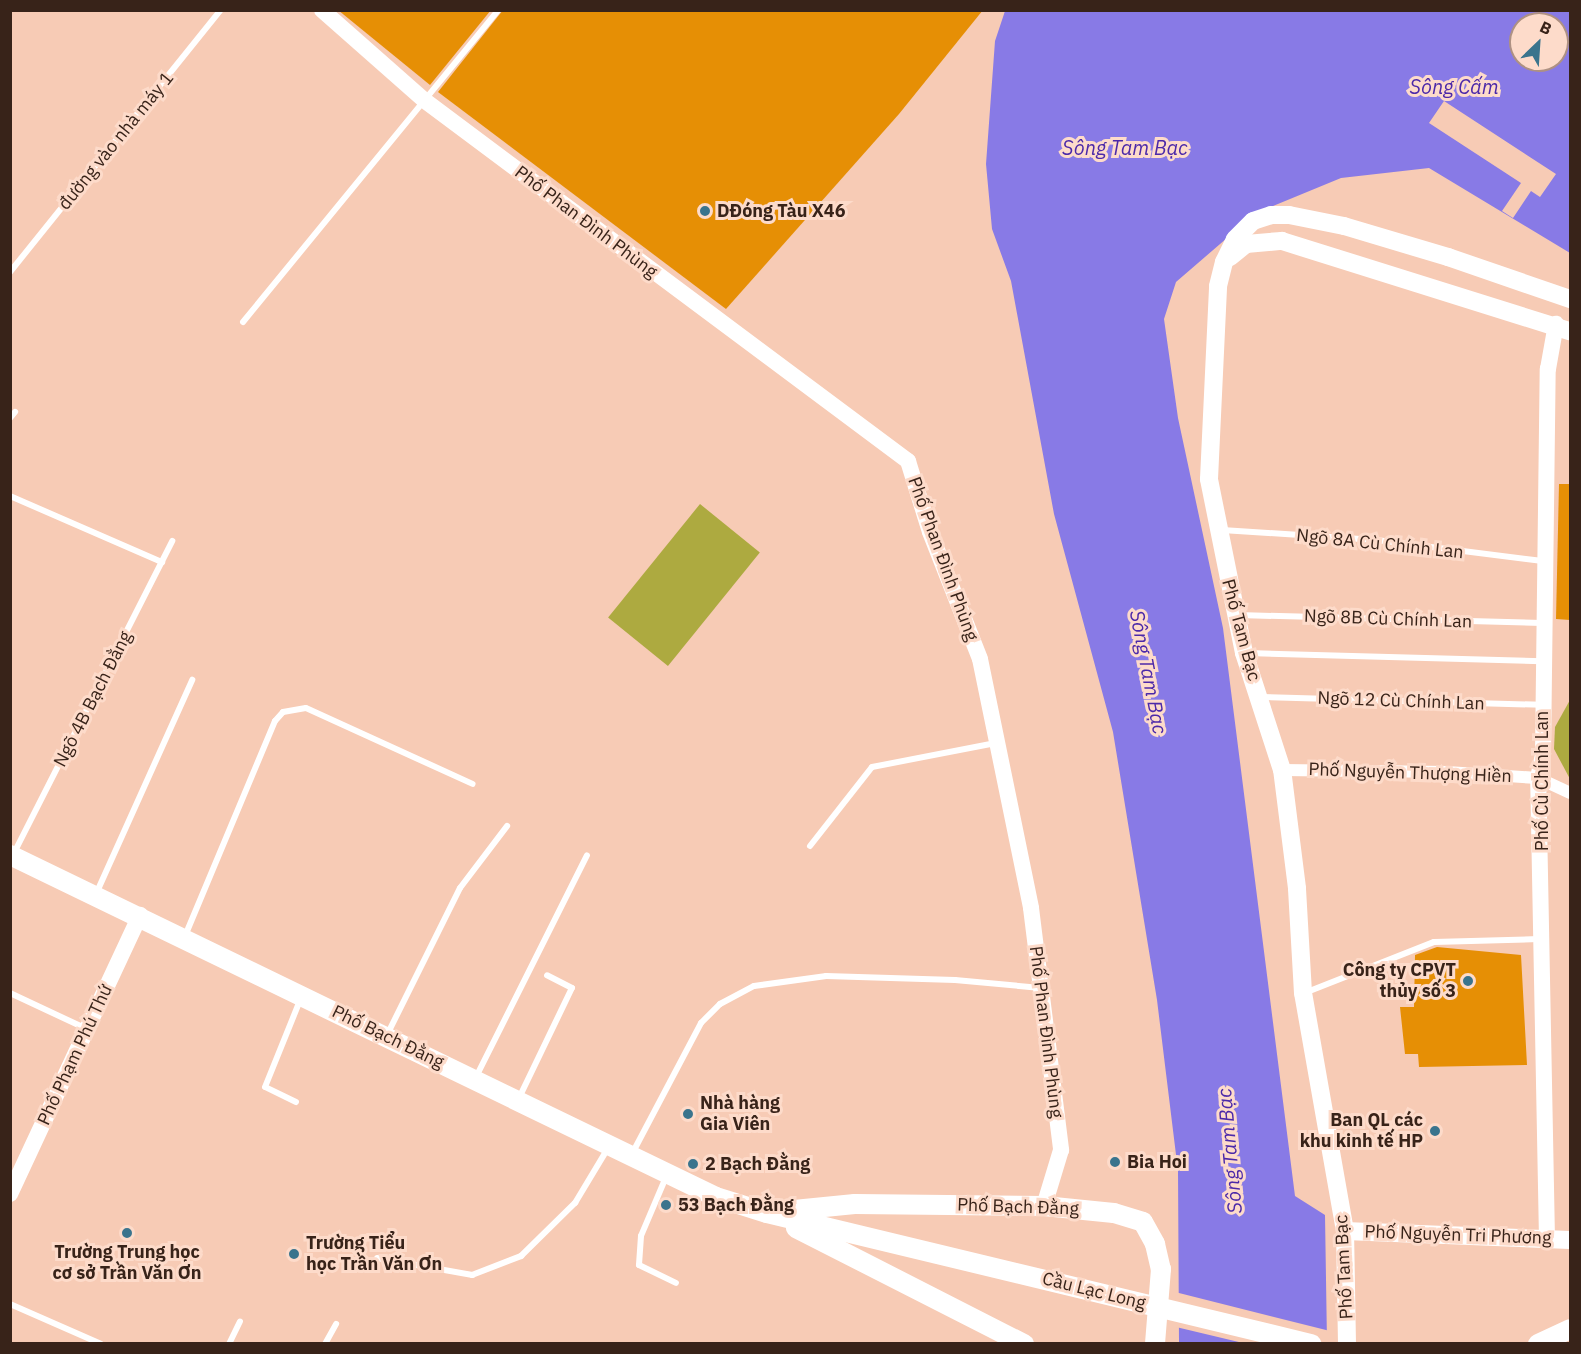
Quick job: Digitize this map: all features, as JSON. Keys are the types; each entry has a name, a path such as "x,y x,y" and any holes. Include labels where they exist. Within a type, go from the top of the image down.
{"main road":[{"path":"1224,262 1235,238 1253,221 1271,215 1289,215 1344,226 1448,256 1570,299"},
{"path":"1224,262 1246,244 1282,242 1563,328"},
{"name":"Phố Tam Bạc","path":"1224,262 1211,377 1209,478 1216,530 1234,615 1282,770 1297,888 1303,993 1345,1231 1347,1344"},
{"name":"Phố Bạch Đằng","path":"12,855 140,915 716,1197 767,1213 876,1239"},
{"name":"Phố Bạch Đằng","path":"767,1213 855,1204 1044,1206 1114,1213 1143,1222 1155,1244 1161,1269 1155,1344"},
{"name":"Phố Bạch Đằng","path":"767,1213 1024,1344"},
{"name":"Phố Nguyễn Tri Phương","path":"1345,1231 1570,1240"},
{"name":"Cầu Lạc Long","path":"876,1239 1311,1344"},
{"path":"1538,1344 1570,1329"}],"street":[{"name":"Phố Phan Đình Phùng","path":"322,10 424,100 908,461 930,532 980,659 1030,908 1061,1150 1044,1206"},
{"name":"Phố Cù Chính Lan","path":"1547,1239 1544,939 1538,778 1543,754 1542,623 1548,369 1563,328"},
{"name":"Phố Nguyễn Thượng Hiền","path":"1282,770 1447,772 1538,778 1570,793"},
{"name":"Phố Phạm Phú Thứ","path":"10,1194 140,915"}],"lane":[{"name":"đường vào nhà máy 1","path":"10,272 221,10"},
{"path":"243,322 498,10"},
{"path":"10,496 162,562"},
{"name":"Ngõ 8A Cù Chính Lan","path":"1216,530 1376,540 1544,561"},
{"name":"Ngõ 4B Bạch Đằng","path":"12,855 172,541"},
{"name":"Ngõ 8B Cù Chính Lan","path":"1234,615 1542,623"},
{"path":"1244,653 1542,661"},
{"path":"96,894 192,680"},
{"name":"Ngõ 12 Cù Chính Lan","path":"1260,697 1542,705"},
{"path":"185,937 275,721 283,712 306,708 472,784"},
{"path":"810,846 872,766 997,743"},
{"path":"386,1036 460,888 507,826"},
{"path":"475,1079 587,855"},
{"path":"1303,993 1434,942 1544,939"},
{"path":"518,1101 572,988 547,975"},
{"path":"631,1156 701,1023 720,1004 754,986 826,976 955,980 1041,988"},
{"path":"10,993 87,1029"},
{"path":"296,1101 265,1087 302,994"},
{"path":"377,1258 472,1275 521,1256 575,1203 609,1145"},
{"path":"668,1173 641,1236 639,1265 676,1282"},
{"path":"10,1304 101,1344"},
{"path":"229,1344 240,1321"},
{"path":"325,1344 336,1324"}],"shaded area":[{"path":"700,504 760,552 668,666 608,617"},
{"path":"1570,700 1570,779 1554,749 1555,727"}],"water":[{"name":"Sông Tam Bạc","path":"1005,11 1570,11 1570,253 1429,168 1341,178 1256,213 1176,282 1164,319 1178,418 1223,628 1295,1196 1325,1215 1327,1343 1179,1343 1178,1171 1157,1000 1113,732 1054,514 1011,281 992,229 986,164 995,41"}],"pier":[{"path":"1444,101 1556,174 1540,197 1531,191 1513,218 1502,211 1521,183 1429,123"},
{"path":"1175,1292 1330,1331 1330,1344 1243,1343 1176,1327"}],"building":[{"path":"338,10 491,10 430,85"},
{"name":"DĐóng Tàu X46","path":"503,10 983,10 899,114 726,309 438,92"},
{"path":"1559,484 1570,484 1570,620 1556,619"},
{"name":"Công ty CPVT thủy số 3","path":"1437,947 1521,955 1527,1065 1419,1067 1418,1054 1405,1054 1400,1007 1414,1007 1415,955"}],"place":[{"name":"DĐóng Tàu X46","path":"705,211"},
{"name":"Công ty CPVT thủy số 3","path":"1468,981"},
{"name":"Nhà hàng Gia Viên","path":"688,1114"},
{"name":"Ban QL các khu kinh tế HP","path":"1435,1131"},
{"name":"Bia Hoi","path":"1115,1162"},
{"name":"2 Bạch Đằng","path":"693,1164"},
{"name":"53 Bạch Đằng","path":"666,1205"},
{"name":"Trường Trung học cơ sở Trần Văn Ơn","path":"127,1233"},
{"name":"Trường Tiểu học Trần Văn Ơn","path":"294,1254"}],"water label":[{"name":"Sông Cấm","path":"1454,86"}]}
